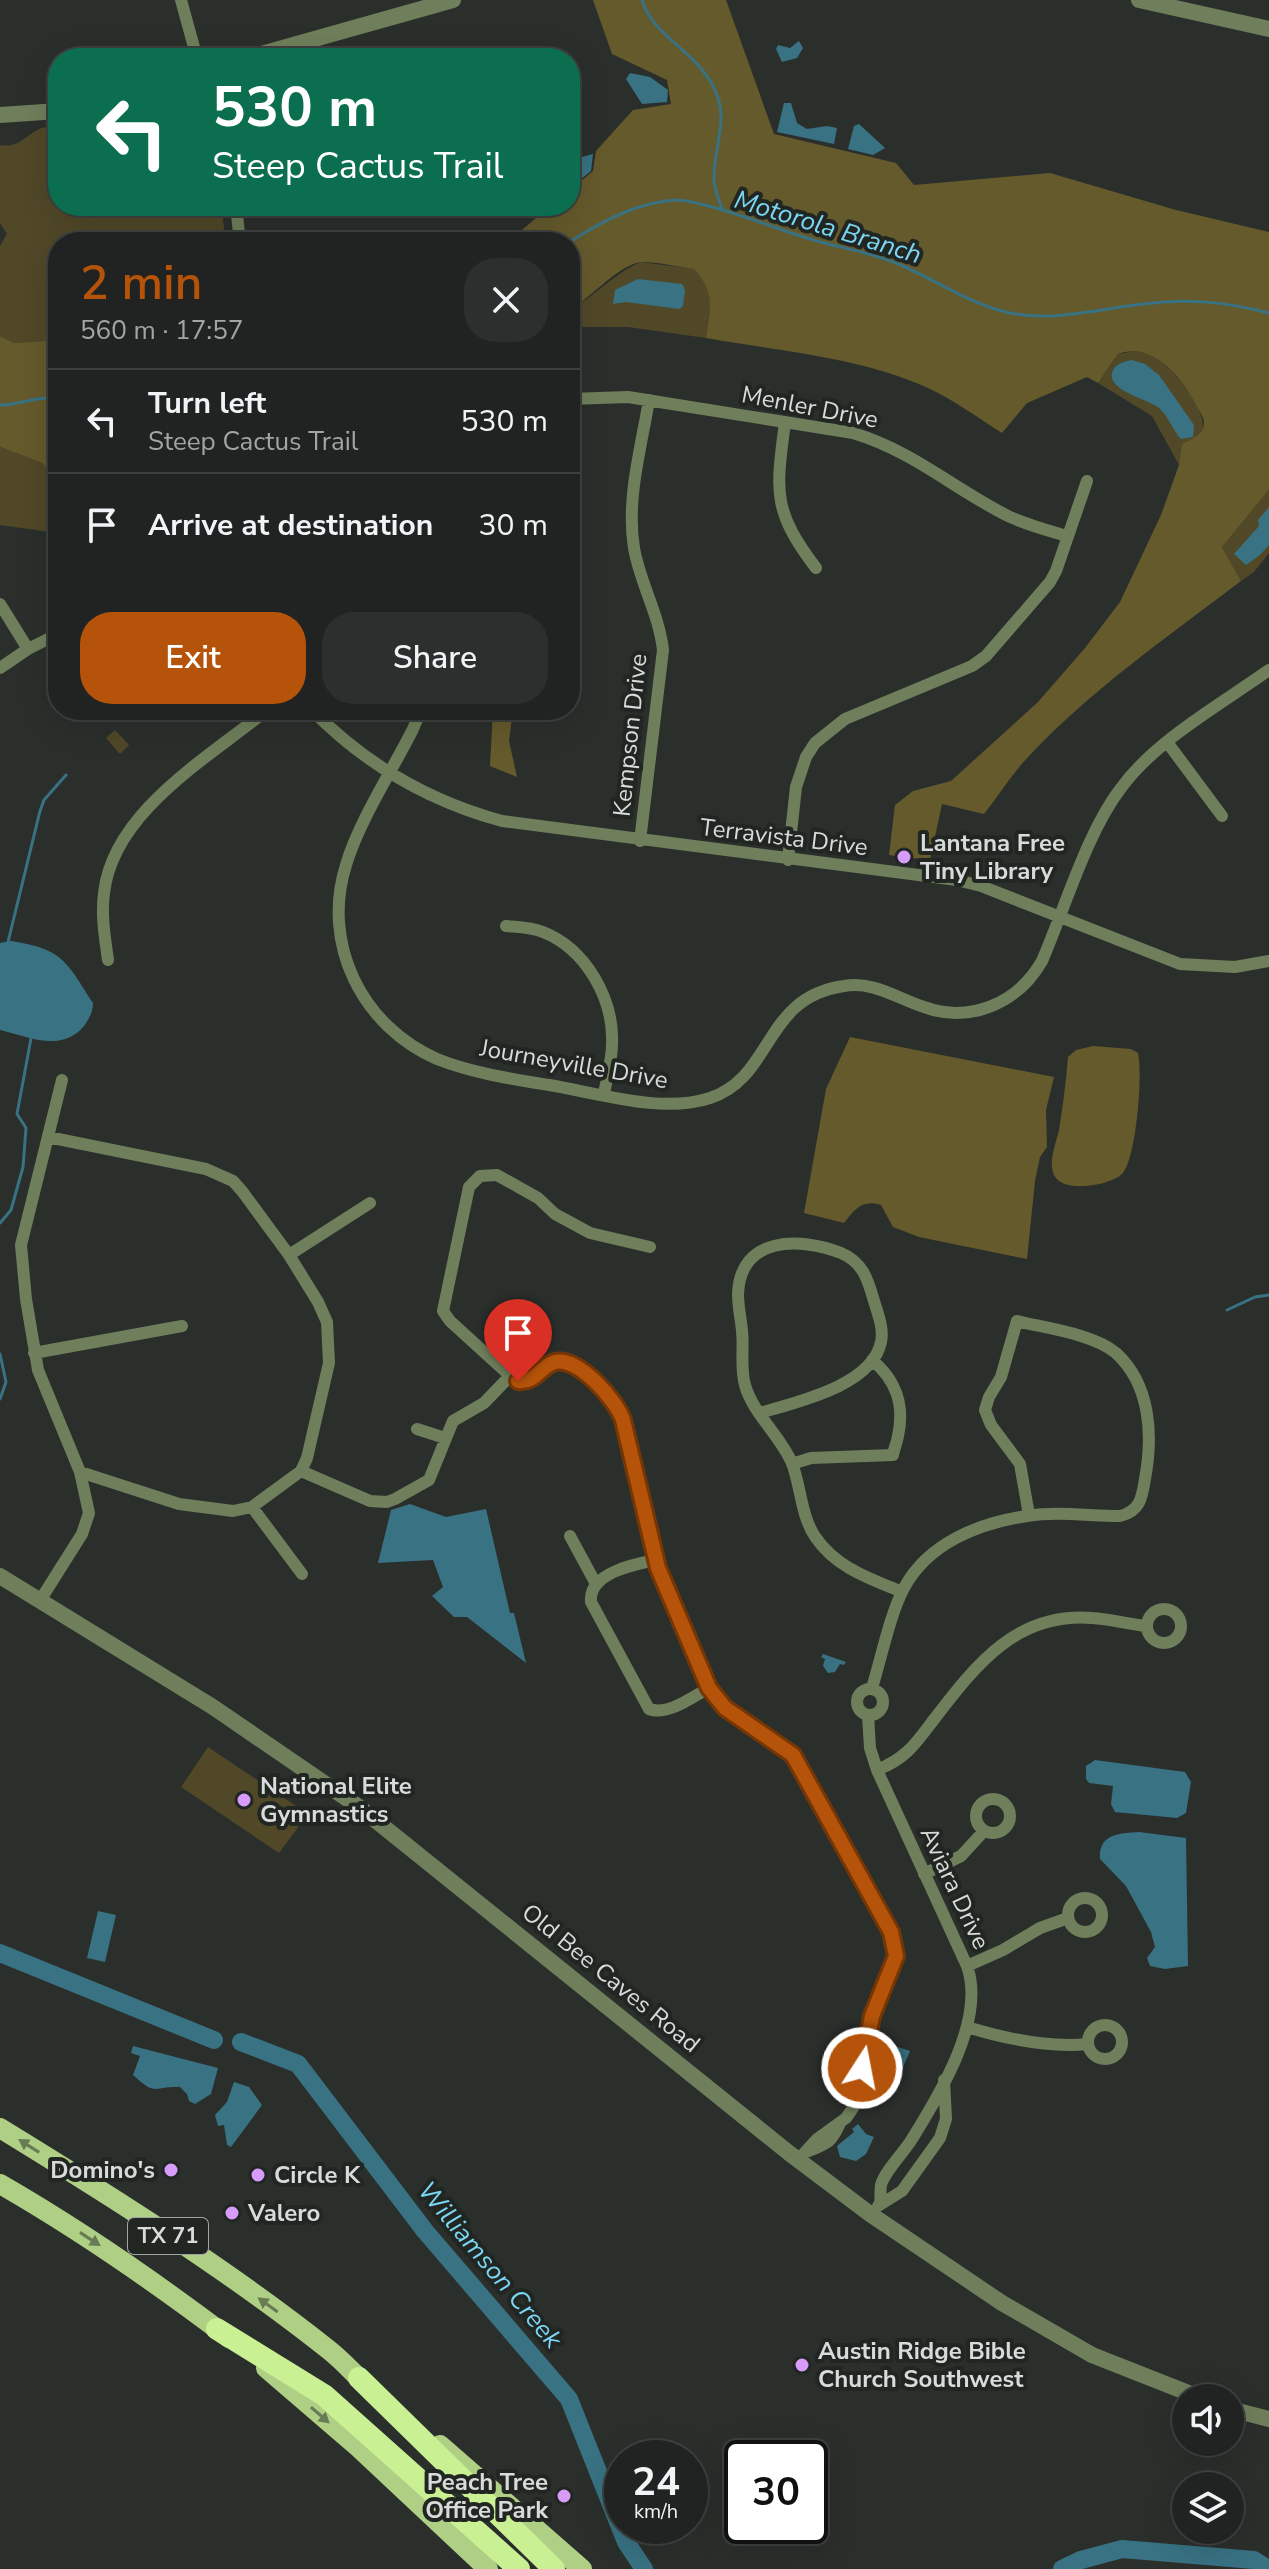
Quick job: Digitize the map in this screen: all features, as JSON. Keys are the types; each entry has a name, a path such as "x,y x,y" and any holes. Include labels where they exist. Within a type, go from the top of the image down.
{"highway":[{"path":"217,2329 324,2395 519,2569"},
{"name":"TX 71","path":"359,2378 554,2569"}],"main road":[{"name":"TX 71","path":"0,2128 98,2188 331,2351 582,2569"},
{"path":"0,2184 51,2213 130,2266 259,2361 359,2448 481,2567"}],"street":[{"path":"181,0 194,48"},
{"path":"283,48 453,0"},
{"path":"1139,0 1269,29"},
{"path":"0,115 48,112"},
{"name":"Menler Drive","path":"580,398 618,396 853,433 917,459 1008,516 1067,536"},
{"name":"Kempson Drive","path":"640,841 663,650 658,621 637,563 632,530 635,488 649,400"},
{"path":"785,422 777,474 780,502 794,539 816,568"},
{"path":"788,860 796,787 806,757 815,743 845,719 972,666 986,656 1050,582 1087,481"},
{"path":"0,604 28,649"},
{"path":"0,668 48,639"},
{"name":"Journeyville Drive","path":"416,720 352,847 341,885 340,936 347,964 372,1010 401,1038 439,1059 496,1075 659,1104 687,1103 719,1095 732,1087 754,1065 783,1018 810,996 829,989 870,986 920,1006 949,1013 992,1007 1016,992 1035,973 1108,806 1136,769 1167,742 1269,670"},
{"path":"108,960 103,922 104,891 112,861 125,835 158,797 254,720"},
{"name":"Terravista Drive","path":"323,720 390,775 446,803 502,821 957,880 981,886 1180,964 1235,967 1269,961"},
{"path":"1167,742 1222,816"},
{"path":"506,926 529,928 555,938 579,958 597,982 611,1023 612,1044 604,1094"},
{"path":"41,1599 87,1522 88,1505 80,1472 44,1389 34,1353 21,1245 62,1080"},
{"path":"48,1137 148,1156 220,1174 242,1191 289,1255 318,1302 329,1331 329,1363 307,1458 301,1471 252,1507 233,1511 179,1504 80,1472"},
{"path":"650,1247 590,1233 555,1214 538,1198 497,1175 485,1174 475,1179 469,1187 443,1311 450,1321 518,1381 529,1381 549,1365 564,1361 574,1365 617,1404 656,1560 709,1688 725,1708 793,1755 894,1938 896,1956 870,2025 856,2099 835,2136 804,2156"},
{"path":"289,1255 370,1203"},
{"path":"760,1413 829,1391 861,1371 880,1347 882,1329 869,1282 859,1265 841,1253 783,1243 763,1249 749,1262 738,1294 743,1376 752,1402 792,1464 808,1524 816,1539 844,1567 902,1592"},
{"name":"Aviara Drive","path":"875,2208 882,2181 907,2148 944,2080 967,2027 973,1986 967,1966 877,1770 870,1748 868,1715 874,1715 883,1707 882,1694 872,1688 902,1592 918,1568 951,1541 974,1529 1029,1515 1120,1516 1134,1511 1141,1501 1151,1445 1145,1408 1130,1369 1118,1355 1103,1344 1017,1321 1001,1377 985,1410 991,1425 1020,1464 1029,1515"},
{"path":"34,1353 182,1326"},
{"path":"792,1464 811,1458 893,1455 900,1419 897,1390 883,1369 872,1360"},
{"path":"301,1471 370,1501 387,1502 429,1480 445,1438 457,1417 484,1403 510,1376"},
{"path":"417,1429 445,1438"},
{"path":"252,1507 302,1574"},
{"path":"570,1536 596,1584"},
{"path":"656,1560 630,1566 596,1584 591,1593 591,1602 647,1707 657,1711 667,1709 709,1688"},
{"name":"Old Bee Caves Road","path":"0,1576 213,1707 359,1807 804,2156 1002,2303 1092,2355 1172,2387"},
{"path":"877,1770 903,1758 974,1668 997,1646 1020,1632 1048,1622 1076,1618 1146,1626"},
{"path":"924,1874 961,1856 984,1831"},
{"path":"967,1966 1003,1950 1040,1928 1068,1918"},
{"path":"967,2027 1002,2038 1076,2046 1088,2044"},
{"name":"Aviara Drive","path":"875,2208 902,2191 943,2130 946,2119 944,2080"},
{"path":"907,2148 925,2160"},
{"path":"1244,2413 1269,2419"}],"shaded area":[{"path":"593,0 726,0 774,134 896,163 914,185 1050,173 1176,210 1269,232 1269,490 1222,547 1241,581 1079,708 1024,762 984,814 942,804 930,860 889,855 895,805 913,791 951,781 1038,702 1085,648 1120,602 1161,515 1179,465 1182,444 1199,433 1203,418 1183,384 1165,364 1154,357 1131,351 1118,354 1098,383 1087,377 1027,403 1002,433 947,398 902,377 819,356 706,338 709,294 694,269 649,262 634,264 615,274 580,302 580,232 518,232 538,216 580,216 580,182 593,171 596,151 633,110 671,104 667,80 612,54"},
{"path":"48,127 48,216 222,216 225,232 48,232 48,341 14,343 0,336 0,246 7,234 0,223 0,145 16,144 37,130"},
{"path":"641,262 694,269 709,294 706,338 628,327 580,327 580,303"},
{"path":"0,336 14,343 48,341 48,469 42,463 0,447"},
{"path":"1135,351 1151,355 1169,368 1199,409 1203,428 1179,465 1152,416 1098,383 1118,354"},
{"path":"0,447 42,463 48,469 48,532 0,525"},
{"path":"1269,490 1269,553 1254,572 1241,581 1222,547"},
{"path":"492,720 512,720 509,741 517,777 490,766"},
{"path":"115,730 129,745 120,754 106,738"},
{"path":"850,1037 1054,1077 1046,1110 1047,1147 1040,1157 1035,1181 1027,1259 919,1237 893,1227 881,1205 874,1203 860,1206 844,1223 804,1213 826,1089"},
{"path":"1093,1046 1131,1049 1138,1053 1140,1079 1135,1134 1123,1173 1108,1182 1074,1186 1057,1179 1053,1172 1052,1156 1068,1057 1076,1050"},
{"name":"National Elite Gymnastics","path":"208,1747 308,1814 279,1853 181,1787"}],"water":[{"path":"799,41 803,48 797,58 782,62 776,49 778,45 790,48"},
{"path":"630,73 650,77 668,90 667,102 642,104 626,79"},
{"path":"784,103 791,103 797,123 807,129 837,128 834,144 777,132"},
{"path":"859,124 885,148 873,155 848,149 854,126"},
{"path":"593,154 591,171 580,180 580,167 582,157"},
{"path":"638,279 682,284 685,290 683,306 679,309 626,302 613,304 615,290"},
{"path":"1132,360 1145,364 1159,375 1194,425 1193,437 1181,439 1159,408 1116,385 1112,379 1113,370"},
{"path":"1269,507 1269,545 1246,565 1234,554 1259,526 1258,520"},
{"path":"11,941 53,953 76,977 93,1003 88,1021 75,1034 65,1039 45,1041 0,1030 0,943"},
{"path":"410,1504 446,1517 486,1509 510,1613 514,1613 526,1663 467,1617 454,1617 432,1596 443,1587 433,1560 378,1563 391,1510"},
{"path":"823,1654 846,1662 840,1664 835,1672 828,1673 823,1666"},
{"path":"1095,1760 1185,1772 1191,1782 1186,1813 1177,1818 1115,1812 1111,1804 1113,1786 1089,1783 1086,1779 1086,1766"},
{"path":"1139,1832 1186,1838 1188,1966 1165,1969 1150,1966 1147,1958 1155,1947 1151,1932 1126,1886 1100,1859 1100,1851 1106,1840 1118,1834"},
{"path":"98,1911 116,1915 105,1962 87,1958"},
{"path":"876,2040 910,2051 896,2084 869,2075"},
{"path":"133,2046 218,2068 211,2094 195,2104 189,2101 180,2087 155,2089 147,2086 133,2075 140,2056 131,2053"},
{"path":"234,2082 249,2087 262,2105 231,2147 227,2145 224,2125 218,2126 215,2115 227,2102"},
{"path":"858,2124 866,2134 874,2137 866,2154 856,2161 840,2157 837,2146 854,2132 852,2129"}],"waterway":[{"path":"642,0 656,25 700,68 717,95 721,124 714,178 722,209"},
{"name":"Motorola Branch","path":"580,236 634,209 681,200 888,260 981,304 1010,313 1060,315 1159,302 1191,301 1269,313"},
{"name":"Motorola Branch","path":"0,405 48,398"},
{"path":"8,942 40,811 44,800 66,775"},
{"path":"0,1223 11,1210 23,1167 26,1128 17,1114 32,1033"},
{"path":"1227,1310 1255,1297 1269,1295"},
{"path":"0,1354 6,1382 0,1399"},
{"name":"Williamson Creek","path":"0,1953 214,2040"},
{"name":"Williamson Creek","path":"241,2042 298,2064 425,2231 569,2399 626,2542 644,2569"},
{"name":"Williamson Creek","path":"1062,2569 1081,2560 1122,2549 1254,2560 1268,2569"}],"place":[{"name":"Lantana Free Tiny Library","path":"904,857"},
{"name":"National Elite Gymnastics","path":"244,1800"},
{"name":"Domino's","path":"171,2170"},
{"name":"Circle K","path":"258,2175"},
{"name":"Valero","path":"232,2213"},
{"name":"Austin Ridge Bible Church Southwest","path":"802,2365"},
{"name":"Peach Tree Office Park","path":"564,2496"}],"route":[{"path":"518,1381 531,1380 549,1365 564,1361 574,1365 617,1404 658,1568 709,1688 725,1708 793,1755 891,1932 896,1944 896,1956 872,2016 862,2068"}]}
